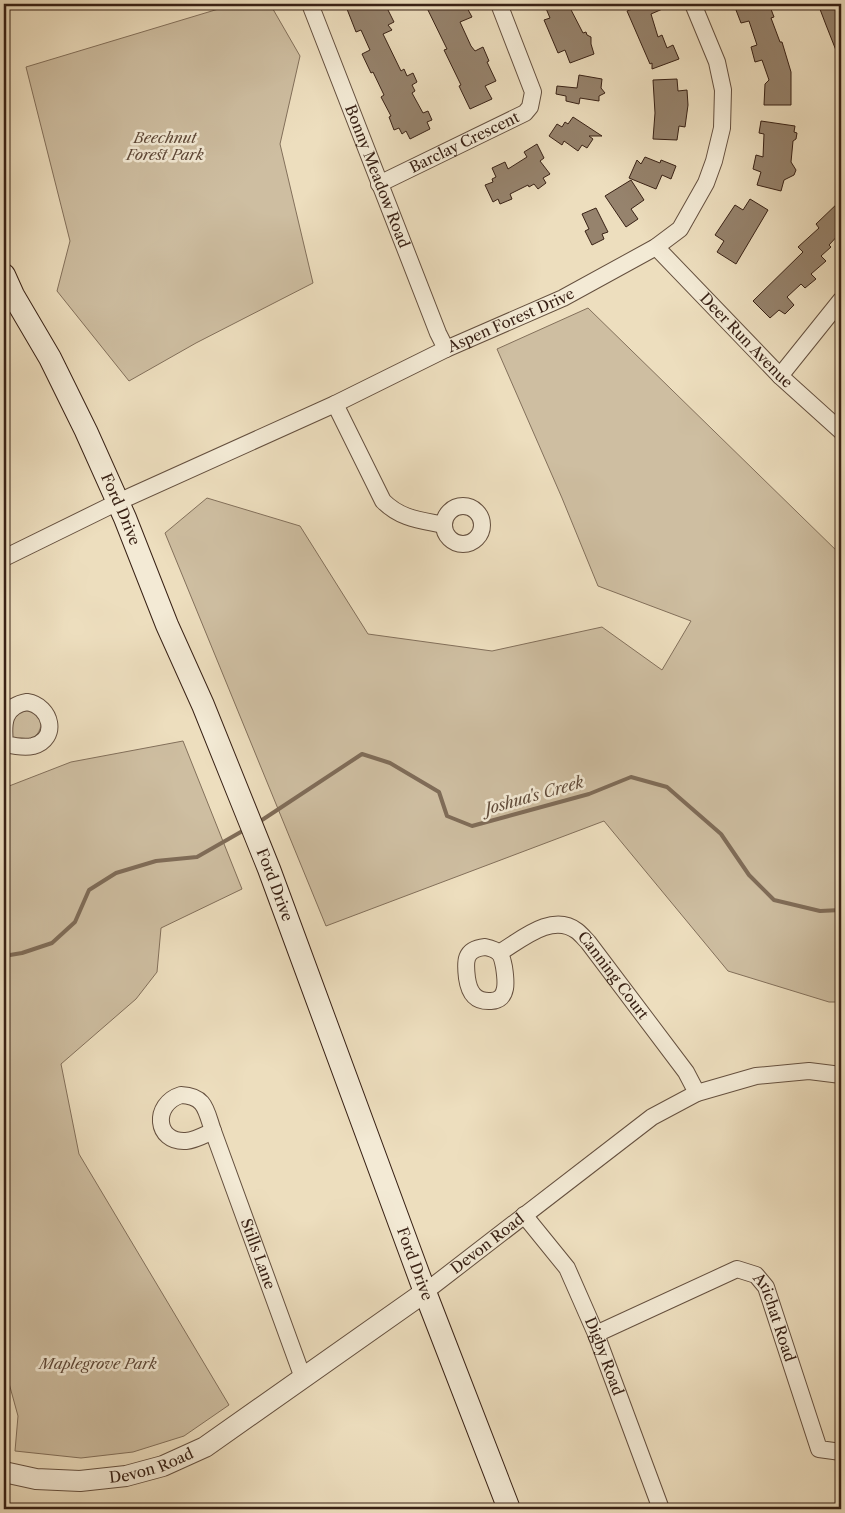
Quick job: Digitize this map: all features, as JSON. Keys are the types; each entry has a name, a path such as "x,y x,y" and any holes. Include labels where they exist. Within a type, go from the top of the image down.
{"main road":[{"name":"Ford Drive","path":"4,275 13,295 50,358 86,430 118,502 167,625 203,705 269,869 425,1292 509,1509"}],"street":[{"name":"Bonny Meadow Road","path":"310,4 379,184 446,349"},
{"name":"Barclay Crescent","path":"379,184 525,113 530,107 534,98 534,92 499,4"},
{"name":"Aspen Forest Drive","path":"4,558 118,502 335,404 446,349 563,298 656,247 680,228 695,204 714,161 722,128 723,90 717,62 693,4"},
{"name":"Deer Run Avenue","path":"656,247 780,376 841,431"},
{"path":"780,376 841,300"},
{"path":"335,404 383,501 393,511 406,517 444,525"},
{"name":"Canning Court","path":"499,953 546,925 558,923 567,925 577,931 588,942 686,1072 697,1093"},
{"name":"Devon Road","path":"4,1472 36,1479 80,1481 126,1476 163,1466 205,1447 425,1292 652,1117 697,1093 756,1076 809,1071 841,1075"},
{"name":"Stills Lane","path":"213,1131 303,1378"},
{"name":"Digby Road","path":"524,1215 567,1268 596,1334 661,1509"},
{"name":"Arichat Road","path":"596,1334 737,1269 756,1275 766,1287 819,1449 841,1452"}],"green space":[{"name":"Beechnut Forest Park","path":"235,4 270,4 300,56 280,144 313,283 196,343 129,381 57,291 70,241 26,67"},
{"path":"588,308 841,555 841,1002 829,1002 728,971 604,821 326,926 165,533 207,498 300,526 368,634 492,651 602,627 662,670 691,621 598,586 497,349"},
{"path":"23,711 35,713 38,716 41,724 40,729 33,739 13,739 14,719"},
{"name":"Maplegrove Park","path":"183,741 242,889 161,928 157,972 136,999 61,1064 79,1154 229,1405 184,1436 133,1452 81,1458 15,1451 18,1416 4,1365 4,788 71,762"}],"building":[{"path":"345,4 385,4 394,22 388,25 392,30 383,34 401,71 404,69 407,76 413,73 417,82 412,85 415,91 412,93 423,113 428,111 432,120 427,122 430,129 410,139 406,131 402,134 399,128 394,130 389,117 391,116 381,97 384,95 362,54 370,50 361,30 356,32"},
{"path":"425,4 465,4 472,17 460,22 471,46 475,51 483,47 489,61 487,62 496,81 485,86 492,99 470,109 444,50 447,49"},
{"path":"568,4 583,33 586,32 591,37 594,54 570,63 565,50 558,53 544,20 550,18 545,6"},
{"path":"646,4 674,4 651,14 658,37 662,35 667,48 673,45 679,59 652,69 652,63 650,64 627,11"},
{"path":"750,4 769,4 774,17 771,18 780,42 782,42 791,72 791,105 764,105 765,84 769,80 762,60 755,62 751,47 757,45 749,21 741,23 736,10"},
{"path":"818,4 841,4 841,63 826,25"},
{"path":"579,75 602,79 601,88 605,93 599,96 599,101 580,98 579,104 566,101 566,96 556,94 557,86 577,88"},
{"path":"677,79 678,91 687,90 688,105 685,127 679,126 677,140 653,139 655,113 653,80"},
{"path":"573,117 602,136 589,136 593,139 587,148 582,145 578,151 564,141 562,145 549,136 557,124 562,127 565,122 568,124"},
{"path":"761,121 795,126 794,132 797,133 796,139 793,141 791,162 796,170 794,175 784,180 781,191 757,185 761,172 753,169 756,155 763,157 764,134 759,133"},
{"path":"537,144 544,158 540,161 550,174 543,178 546,183 538,189 534,184 529,187 528,185 510,194 512,199 500,204 498,199 493,202 485,185 493,182 492,179 496,177 492,168 505,162 508,169 527,157 524,152"},
{"path":"645,157 660,163 661,160 676,166 671,179 662,175 656,189 629,178 637,160 641,164"},
{"path":"631,180 644,200 631,209 638,219 626,227 605,196"},
{"path":"750,199 768,210 736,264 717,252 724,241 715,235 735,205 743,210"},
{"path":"841,200 841,232 829,245 831,247 821,256 826,261 811,274 816,279 805,288 801,284 787,297 794,305 785,314 779,310 770,318 753,301 803,252 798,247 819,228 816,224"},
{"path":"596,208 608,232 602,234 604,239 592,245 585,231 589,229 582,214"}],"waterway":[{"name":"Joshua's Creek","path":"259,822 362,754 390,763 439,792 447,816 472,826 589,794 631,777 667,787 721,834 749,875 774,900 820,911 841,910"},
{"name":"Joshua's Creek","path":"4,956 22,953 52,943 75,922 89,890 116,873 156,861 197,857 246,829"}]}
